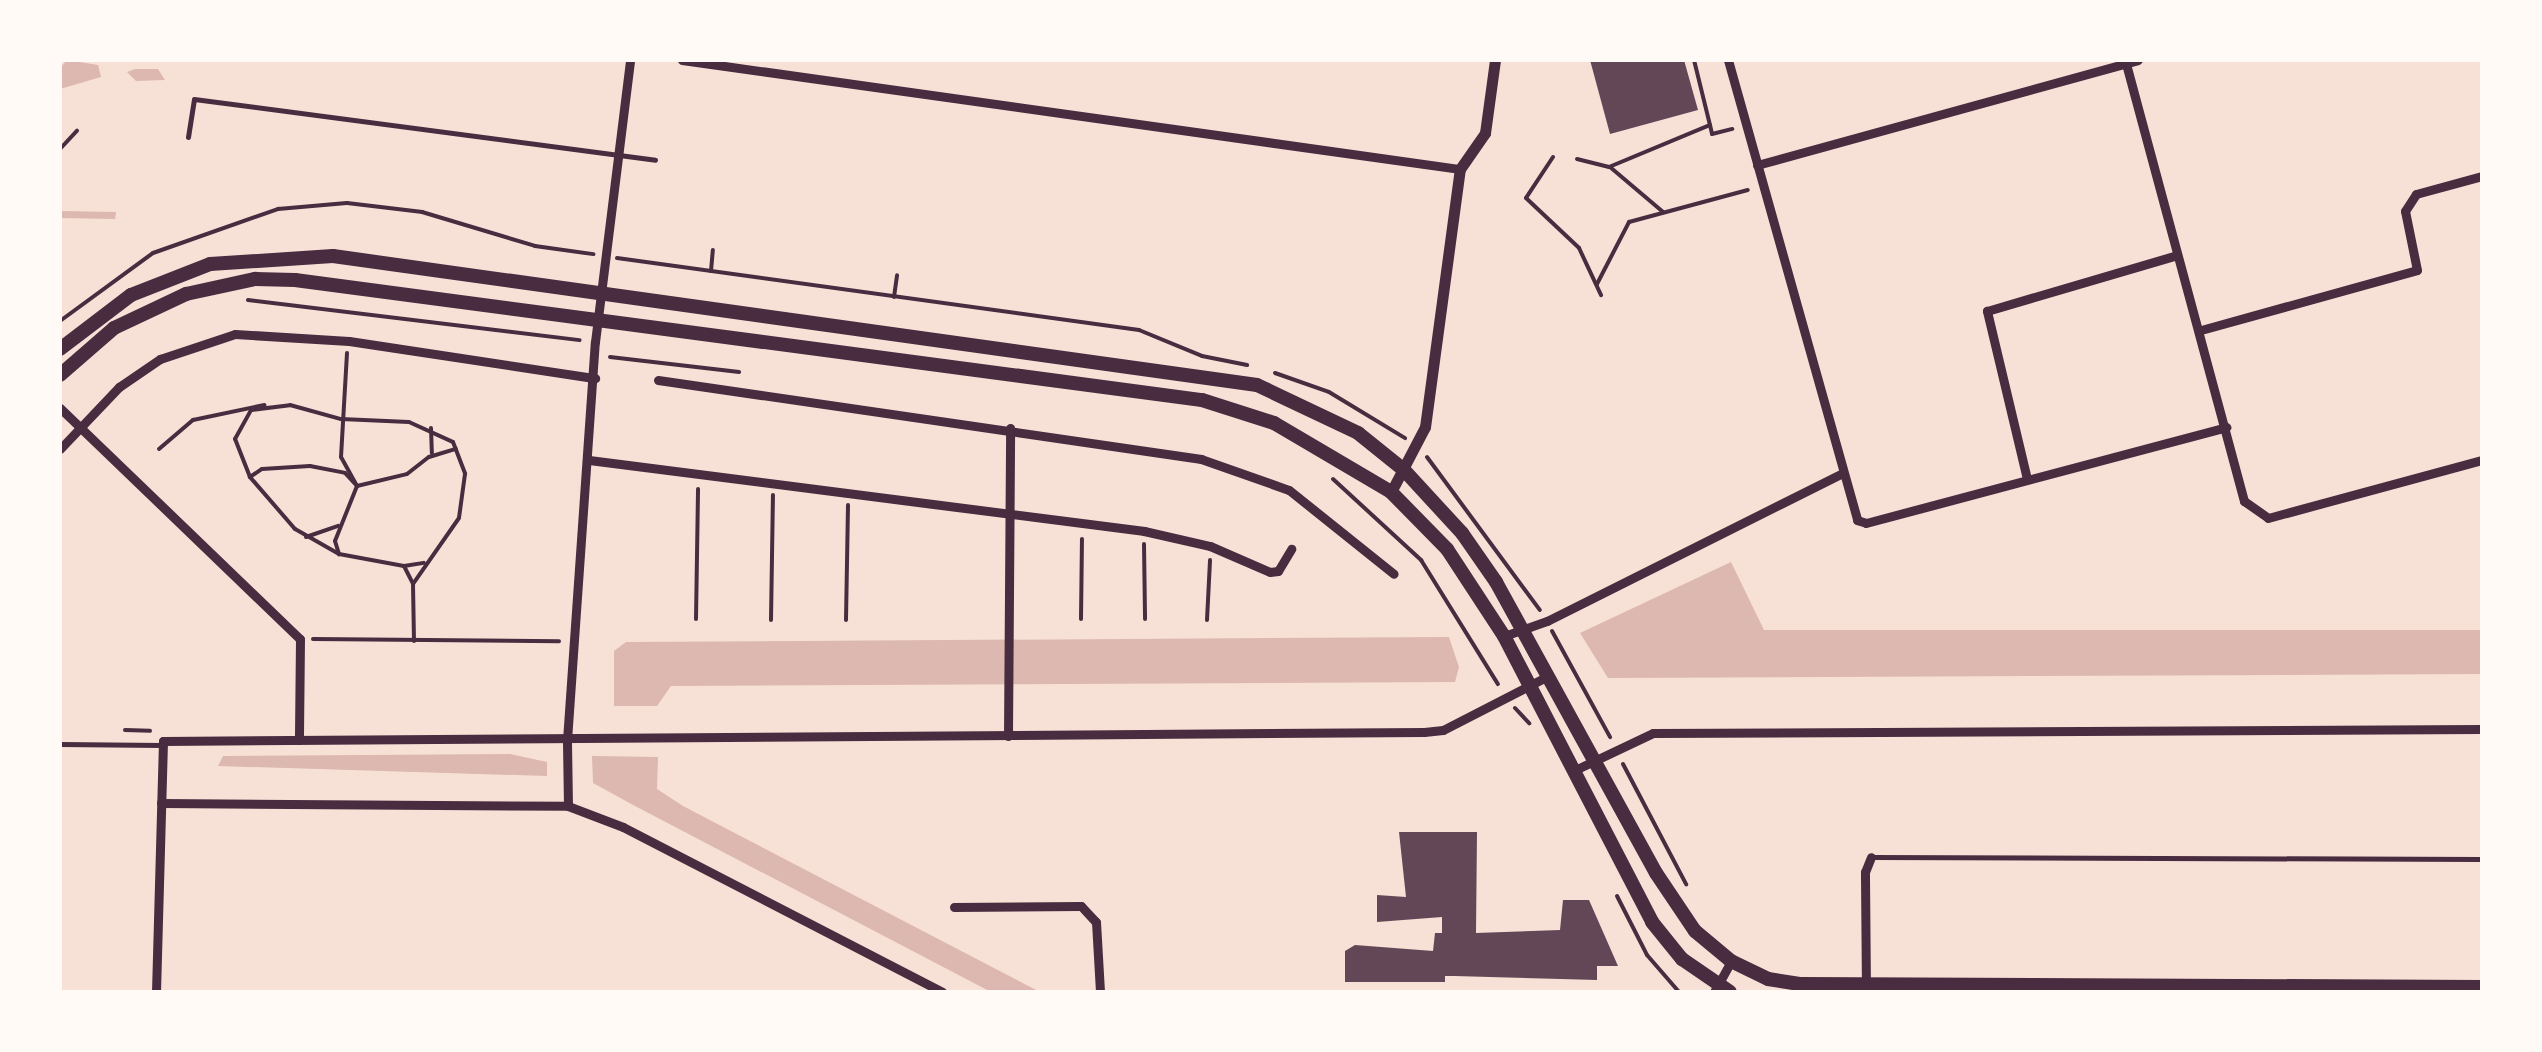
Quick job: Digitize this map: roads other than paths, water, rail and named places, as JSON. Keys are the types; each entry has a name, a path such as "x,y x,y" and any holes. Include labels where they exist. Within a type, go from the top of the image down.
{"main road":[{"path":"60,348 131,295 210,264 246,258 334,256 1258,384 1358,434 1404,470 1462,534 1522,628 1683,916 1731,962 1768,979 1866,989 2482,987"},
{"path":"60,375 141,312 217,285 255,279 600,316 1202,400 1274,423 1391,492 1459,563 1504,636 1652,922 1682,959 1720,990"}],"street":[{"path":"568,806 567,740 595,358 610,257 630,60"},
{"path":"682,60 1460,169"},
{"path":"1391,492 1425,427 1460,169 1485,133 1495,60"},
{"path":"1728,60 1851,512 1866,523 2226,427"},
{"path":"1758,165 2138,60"},
{"path":"2126,62 2244,501 2268,518 2482,460"},
{"path":"2200,330 2417,270 2405,210 2416,194 2482,176"},
{"path":"2028,479 1987,311 2177,255"},
{"path":"60,449 119,388 186,346 235,334 349,341 595,378"},
{"path":"658,380 1010,428 1201,459 1263,480 1316,506 1394,574"},
{"path":"60,408 78,430 300,639 300,740"},
{"path":"1008,736 1010,428"},
{"path":"589,460 1144,531 1210,546 1270,572 1278,571 1291,549"},
{"path":"1504,636 1547,622 1841,474"},
{"path":"156,992 162,743 1424,732 1443,730 1548,676"},
{"path":"1575,770 1653,733 2482,729"},
{"path":"160,804 568,806 623,827 939,991"},
{"path":"1866,989 1865,872 1872,857"},
{"path":"954,907 1081,906 1096,922 1100,992"},
{"path":"1720,990 1731,962"}],"lane":[{"path":"188,137 194,99 655,160"},
{"path":"60,744 162,743"},
{"path":"1872,857 2482,858"}]}
